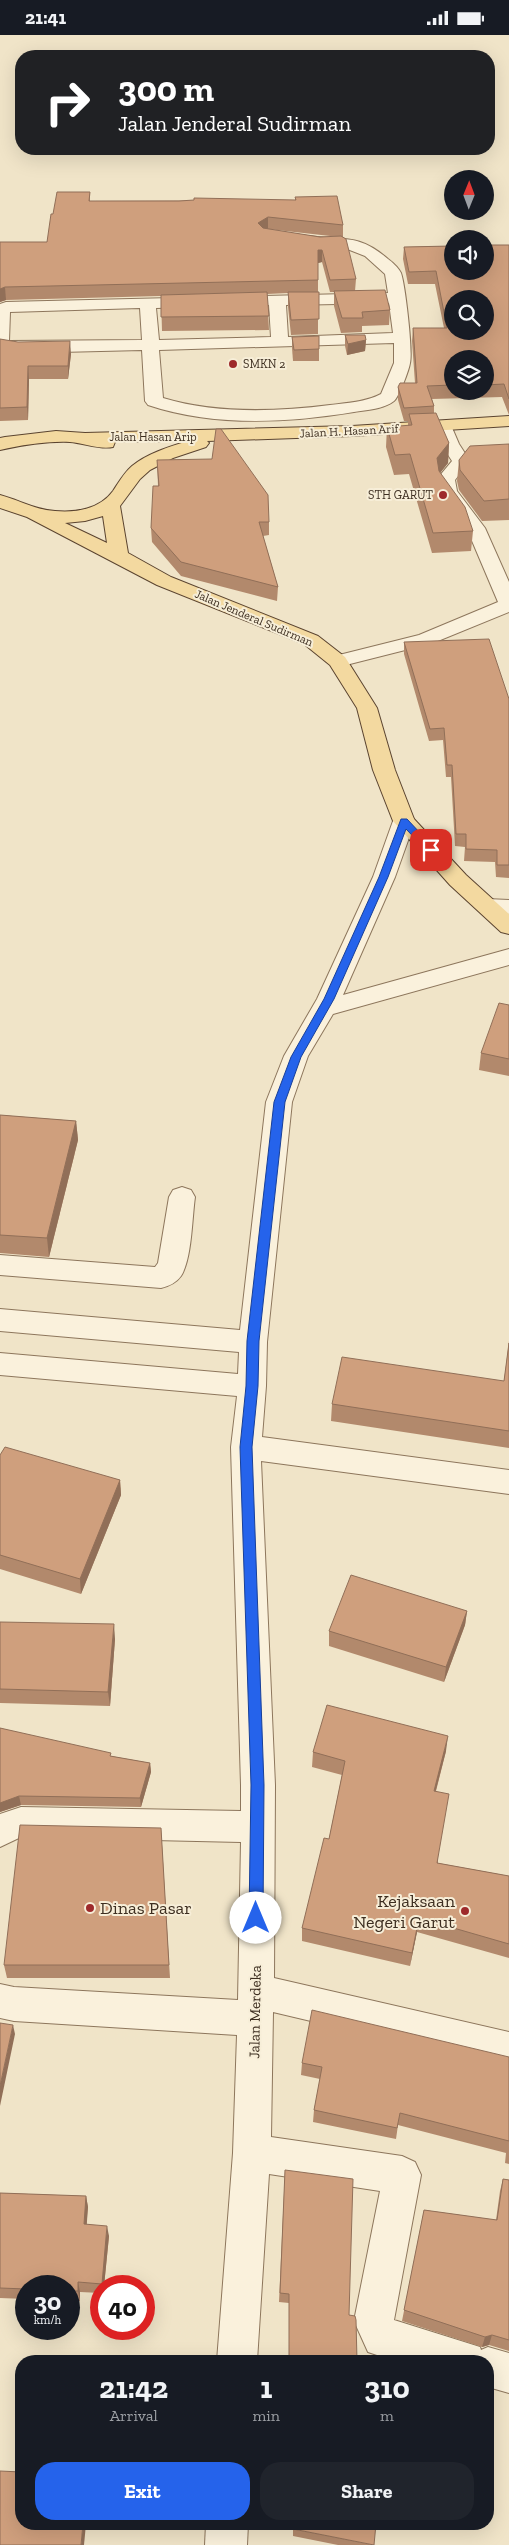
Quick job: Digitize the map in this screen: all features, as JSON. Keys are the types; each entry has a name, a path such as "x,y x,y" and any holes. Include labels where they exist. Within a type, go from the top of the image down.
{"main road":[{"name":"Jalan H. Hasan Arif","path":"218,437 444,427 509,421"},
{"name":"Jalan Hasan Arip","path":"2,443 60,436 218,437"},
{"path":"89,437 114,446 131,461 156,460 218,437"},
{"path":"35,516 70,517 96,511 110,505 126,488 131,461"},
{"name":"Jalan Jenderal Sudirman","path":"0,501 119,556 164,581 311,640 338,661 367,708 384,770 404,821 458,880 498,907 509,927"},
{"path":"110,505 119,556"}],"street":[{"path":"148,303 152,398 155,402 248,416 303,413 372,405 385,401 389,397 402,363 402,338 393,273 387,265 376,258 344,242 320,243 294,239"},
{"path":"395,298 8,306 2,311 1,345 19,348 150,346 402,338"},
{"path":"277,300 280,343"},
{"path":"303,413 302,417 306,433"},
{"path":"248,416 253,435"},
{"path":"338,661 426,639 509,605 476,528 448,491 446,479 462,461 450,444 444,427"},
{"name":"Jalan Merdeka","path":"237,2355 252,2153 256,2005 257,1775 246,1447 252,1386 253,1341 279,1102 296,1057 324,1008 384,877 404,821"},
{"path":"324,1008 509,957"},
{"path":"0,1265 161,1278 170,1270 172,1263 182,1197"},
{"path":"0,1320 253,1341"},
{"path":"0,1364 252,1386"},
{"path":"246,1447 509,1482"},
{"path":"0,1831 4,1827 21,1822 257,1827"},
{"path":"0,2001 14,2004 256,2005 509,2050"},
{"path":"252,2153 402,2175 374,2321 382,2338 444,2355"},
{"path":"494,2369 509,2373"},
{"path":"226,2545 227,2530"}],"building":[{"path":"57,192 90,192 89,201 179,201 194,200 194,198 296,200 295,197 337,196 343,225 268,217 258,223 263,228 320,237 341,236 346,239 356,279 330,280 322,250 318,250 318,280 5,287 0,289 0,242 47,242 51,214 53,214"},
{"path":"494,245 509,245 509,399 504,384 494,385 494,350 444,350 444,385 427,386 434,406 404,408 398,387 400,383 417,383 413,328 444,328 444,340 494,340 494,290 444,290 444,312 436,271 409,272 404,247 444,246 444,280 494,280"},
{"path":"385,290 390,310 362,312 363,318 342,318 334,291"},
{"path":"267,292 269,316 161,317 161,295"},
{"path":"288,292 319,292 319,319 291,320"},
{"path":"345,335 365,335 366,340 348,344"},
{"path":"319,336 319,349 294,350 292,337"},
{"path":"0,339 18,342 70,341 68,366 28,366 27,407 0,408"},
{"path":"436,413 449,443 437,458 439,471 465,507 473,531 433,533 410,454 395,455 387,427 412,425 409,414"},
{"path":"216,429 221,429 268,495 269,522 259,522 278,587 181,562 151,528 153,486 159,486 157,460 212,459"},
{"path":"509,444 509,499 484,501 460,470 459,460 470,446"},
{"path":"489,639 509,699 509,865 497,865 497,850 466,849 466,834 456,834 452,765 447,765 444,728 430,729 404,642"},
{"path":"499,1003 509,1005 509,1059 481,1053"},
{"path":"0,1115 76,1121 47,1238 0,1235"},
{"path":"509,1343 509,1431 332,1404 342,1357 504,1381"},
{"path":"5,1447 120,1480 80,1579 0,1555 0,1455"},
{"path":"351,1575 467,1611 446,1667 329,1631"},
{"path":"0,1622 114,1624 108,1692 0,1689"},
{"path":"327,1705 448,1736 434,1791 449,1794 437,1863 509,1876 509,1944 419,1918 412,1953 302,1928 324,1838 329,1839 345,1761 313,1752"},
{"path":"0,1728 111,1753 110,1756 150,1763 140,1798 19,1796 0,1803"},
{"name":"Dinas Pasar","path":"20,1825 161,1828 169,1965 4,1965"},
{"path":"312,2010 509,2057 509,2141 400,2113 397,2128 314,2110 322,2067 302,2063"},
{"path":"0,2023 13,2025 0,2086"},
{"path":"285,2170 353,2179 349,2315 355,2316 356,2320 357,2355 289,2355 289,2294 280,2293"},
{"path":"503,2179 509,2180 509,2340 492,2335 485,2337 404,2310 424,2210 497,2220"},
{"path":"0,2193 86,2196 84,2224 107,2226 103,2275 90,2275 90,2283 80,2282 80,2275 15,2275 15,2289 0,2288"},
{"path":"0,2471 15,2472 15,2530 82,2530 81,2545 0,2545"},
{"path":"298,2530 375,2530 374,2545"}],"place":[{"name":"SMKN 2","path":"233,364"},
{"name":"STH GARUT","path":"443,495"},
{"name":"Dinas Pasar","path":"90,1908"},
{"name":"Kejaksaan Negeri Garut","path":"465,1911"}],"route":[{"path":"256,1918 258,1785 246,1447 252,1386 253,1341 279,1102 296,1057 329,999 384,877 404,821 431,850"}]}
